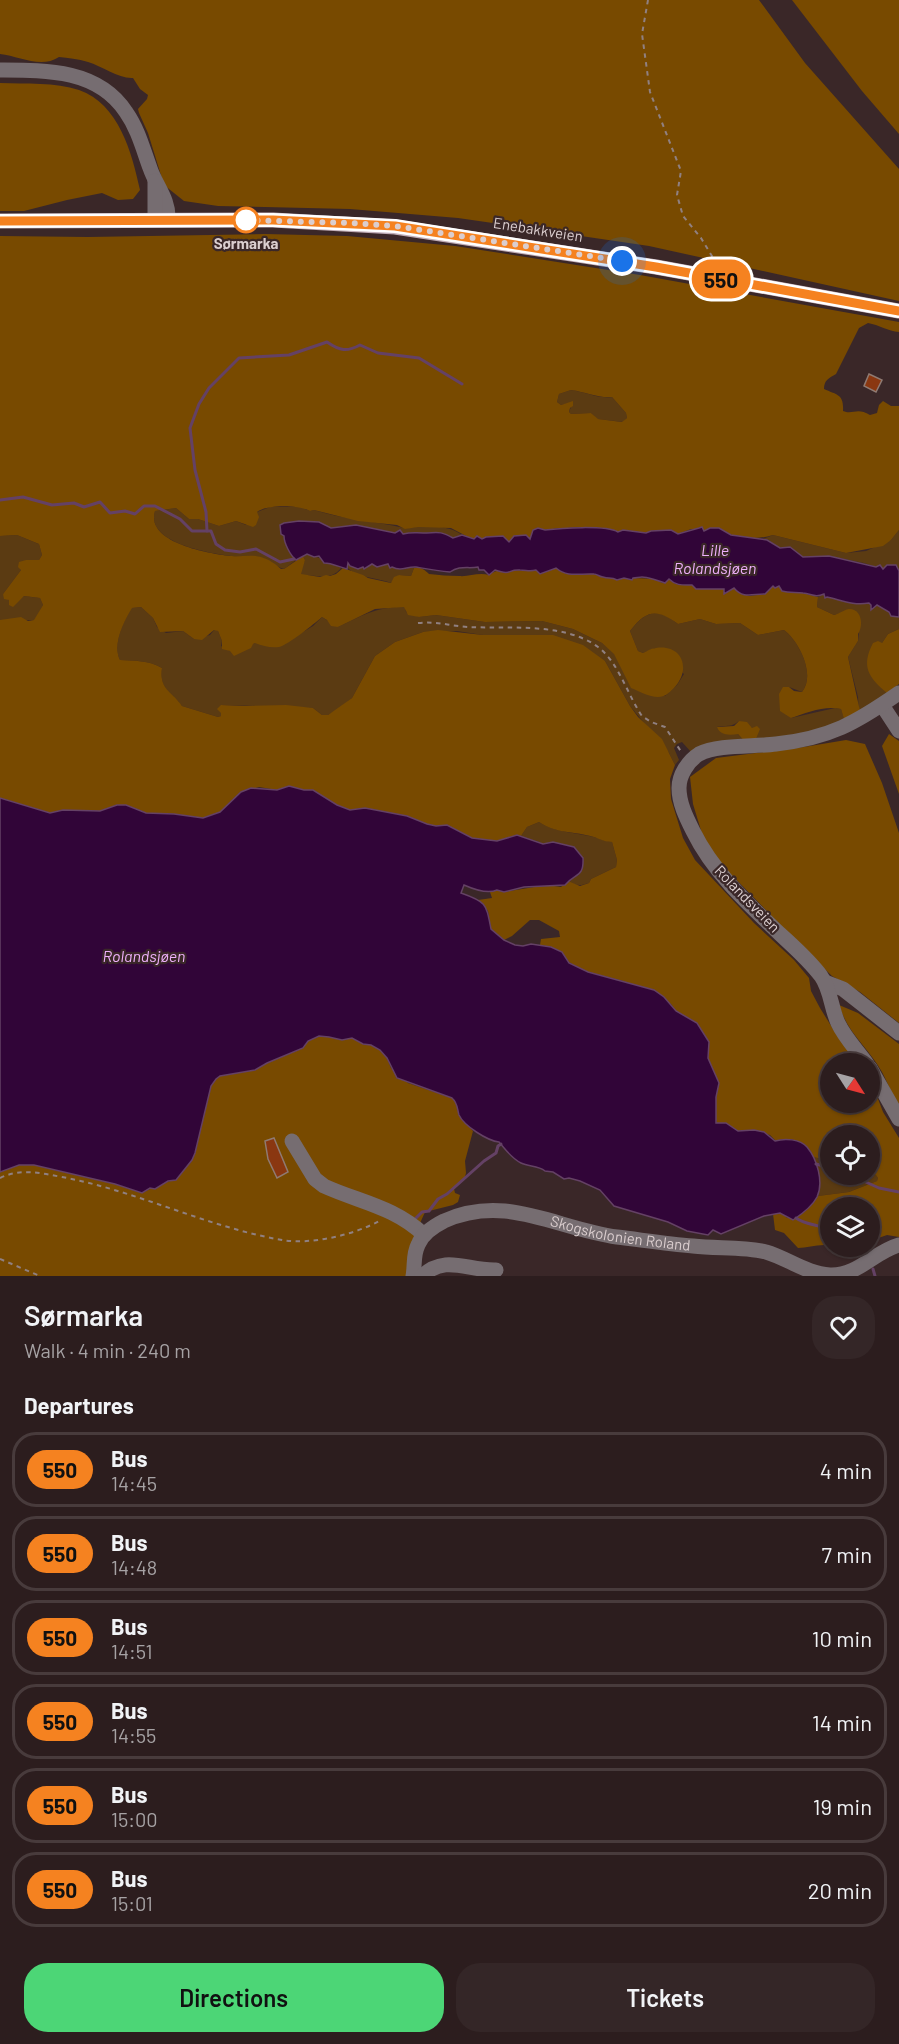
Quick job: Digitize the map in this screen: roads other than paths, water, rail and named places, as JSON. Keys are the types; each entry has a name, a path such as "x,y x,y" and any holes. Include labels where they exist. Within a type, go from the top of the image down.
{"main road":[{"name":"Enebakkveien","path":"0,221 298,220 395,226 724,279 899,311"}],"street":[{"path":"0,70 66,73 82,78 106,92 122,106 134,126 155,182 161,219"},
{"path":"899,693 882,705 899,731"},
{"name":"Rolandsveien","path":"858,1053 838,1023 825,982 803,955 729,884 697,839 685,816 679,790 681,777 690,762 699,755 713,750 784,743 822,736 850,725 882,705"},
{"path":"825,982 843,988 899,1033"},
{"path":"880,1086 899,1119"},
{"path":"292,1141 315,1179 324,1186 394,1213 411,1222 424,1235 415,1253 413,1276"},
{"name":"Skogskolonien Roland","path":"424,1235 441,1223 458,1216 477,1212 513,1212 536,1215 583,1230 614,1236 695,1246 756,1250 823,1274 856,1273"},
{"path":"856,1273 883,1251 899,1245"},
{"path":"422,1276 430,1269 443,1264 479,1270 496,1270"}],"water":[{"name":"Lille Rolandsjøen","path":"299,521 319,522 331,528 356,525 395,533 400,530 403,534 438,532 453,538 462,535 474,539 477,536 482,539 503,536 509,542 514,536 526,535 530,539 533,530 538,528 545,530 594,528 646,533 671,530 678,534 702,527 704,531 719,528 731,535 767,540 780,548 790,547 803,557 829,556 876,567 880,565 883,569 887,565 896,565 899,571 899,617 891,616 889,612 877,605 871,610 869,603 852,603 825,598 824,594 816,596 785,592 779,586 775,588 773,586 765,594 748,595 741,594 734,588 724,594 724,589 696,589 692,585 677,584 669,579 665,583 642,577 617,580 595,574 570,574 556,568 540,574 536,570 505,572 495,570 489,575 484,570 479,570 478,567 461,568 450,572 416,567 390,568 388,564 377,567 372,564 364,569 363,567 358,569 348,563 347,569 324,563 319,556 314,557 307,554 296,560 294,558 281,534 280,525"},
{"name":"Rolandsjøen","path":"289,786 313,790 350,810 365,808 407,816 436,826 447,825 472,838 497,841 517,835 543,844 553,842 574,847 583,858 582,869 565,885 524,887 504,892 480,891 464,885 461,893 484,905 491,929 504,940 515,945 531,944 551,947 562,952 569,963 588,972 654,990 664,997 676,1011 697,1023 709,1042 708,1058 719,1083 716,1097 716,1123 726,1123 738,1131 764,1132 775,1141 792,1140 804,1144 814,1158 820,1178 819,1191 812,1204 793,1220 780,1213 764,1216 721,1234 713,1230 708,1235 687,1231 668,1222 614,1206 600,1190 580,1181 564,1179 553,1172 521,1163 511,1156 499,1142 483,1136 466,1124 459,1115 452,1098 397,1078 387,1058 380,1050 352,1038 342,1040 319,1036 308,1041 303,1048 255,1070 220,1076 216,1079 211,1086 192,1160 176,1180 168,1181 155,1189 150,1188 142,1193 115,1184 34,1165 19,1165 0,1172 0,798 50,813 63,810 100,811 117,805 126,805 146,813 203,818 220,812 241,792 251,788 277,790"}],"waterway":[{"path":"207,531 206,512 195,470 190,428 199,404 209,388 239,358 289,355 327,342 344,350 360,345 378,353 419,358 462,384"},
{"path":"0,500 23,497 52,505 74,503 84,507 100,502 110,513 125,511 135,514 144,506 155,506 180,519 192,531 211,531 216,544 225,550 240,552 256,549 280,562 294,559"},
{"path":"416,1218 422,1212 429,1211 438,1199 496,1153 501,1144"},
{"path":"816,1164 820,1165"},
{"path":"872,1185 899,1192"},
{"path":"796,1218 820,1226"},
{"path":"873,1269 875,1276"}],"place":[{"name":"Sørmarka","path":"246,220"}]}
